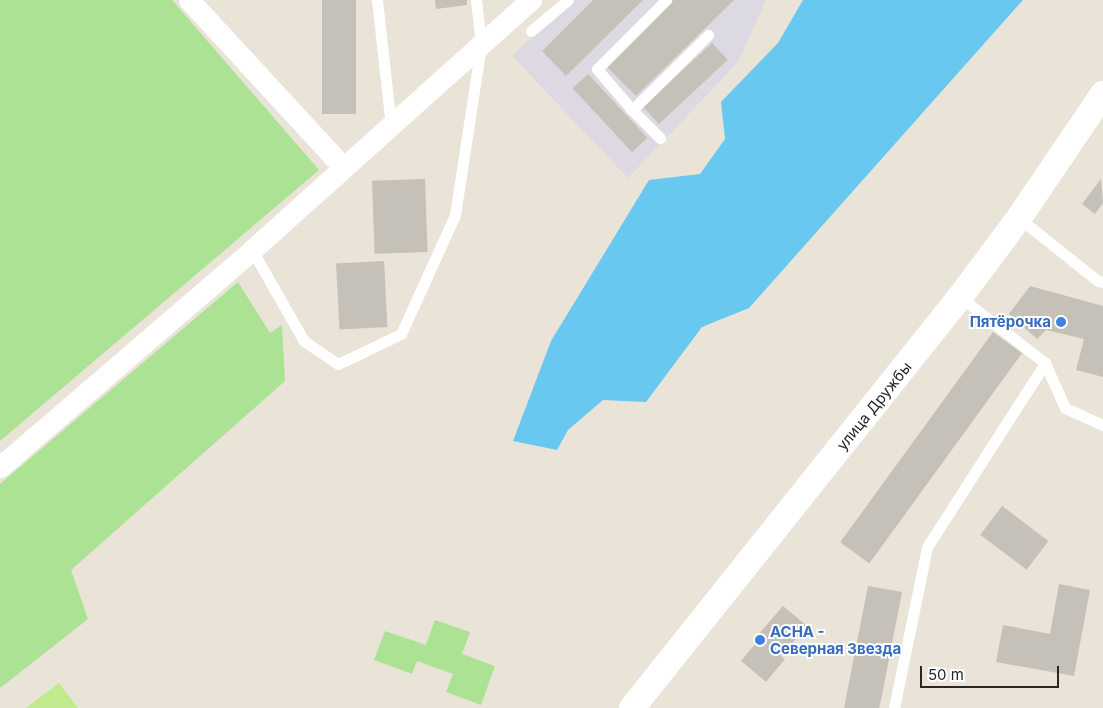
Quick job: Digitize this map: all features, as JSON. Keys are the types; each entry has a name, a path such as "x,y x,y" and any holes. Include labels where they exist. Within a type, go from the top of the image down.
{"street":[{"path":"189,0 344,167"},
{"path":"0,468 252,250 531,0"},
{"name":"улица Дружбы","path":"639,706 960,297 1019,218 1103,94"}],"lane":[{"path":"377,0 391,127"},
{"path":"252,250 304,341 338,364 401,334 455,215 481,45 476,0"},
{"path":"531,32 568,0"},
{"path":"660,138 632,110 597,70 666,0"},
{"path":"632,110 708,34"},
{"path":"1019,218 1098,281 1103,282"},
{"path":"960,297 1044,363 1065,408 1103,425"},
{"path":"894,708 927,547 1044,363"}],"shaded area":[{"path":"571,0 766,0 738,62 628,178 512,56"}],"green space":[{"path":"0,0 172,0 319,170 0,441"},
{"path":"238,282 270,333 282,325 285,381 71,570 88,619 0,688 0,484"},
{"path":"435,620 470,632 462,654 495,666 481,705 446,692 453,674 417,661 412,674 374,660 385,631 426,645"},
{"path":"59,683 78,708 26,708"}],"water":[{"path":"803,0 1023,0 749,308 702,327 646,402 603,400 568,430 557,450 513,441 551,341 649,180 700,174 725,139 721,102 778,43"}],"building":[{"path":"322,0 356,0 356,114 322,114"},
{"path":"435,0 467,0 467,5 436,9"},
{"path":"593,0 643,0 566,76 542,51"},
{"path":"673,0 734,0 636,96 606,66"},
{"path":"712,43 728,60 659,124 643,107"},
{"path":"588,74 647,138 632,152 573,88"},
{"path":"425,179 428,252 375,254 372,181"},
{"path":"1101,179 1103,203 1095,214 1082,204"},
{"path":"384,261 387,327 340,329 336,264"},
{"name":"Пятёрочка","path":"1030,286 1103,306 1103,377 1076,370 1084,339 1046,330 1037,339 1009,314"},
{"path":"993,332 1022,353 869,564 840,542"},
{"path":"1002,506 1048,541 1027,570 980,535"},
{"path":"1059,584 1090,590 1074,676 996,662 1003,625 1050,634"},
{"path":"868,586 902,592 882,695 879,708 844,708"},
{"path":"783,606 807,626 781,656 785,659 766,682 741,661 760,638 757,636"}],"place":[{"name":"Пятёрочка","path":"1061,322"},
{"name":"АСНА - Северная Звезда","path":"760,640"}]}
